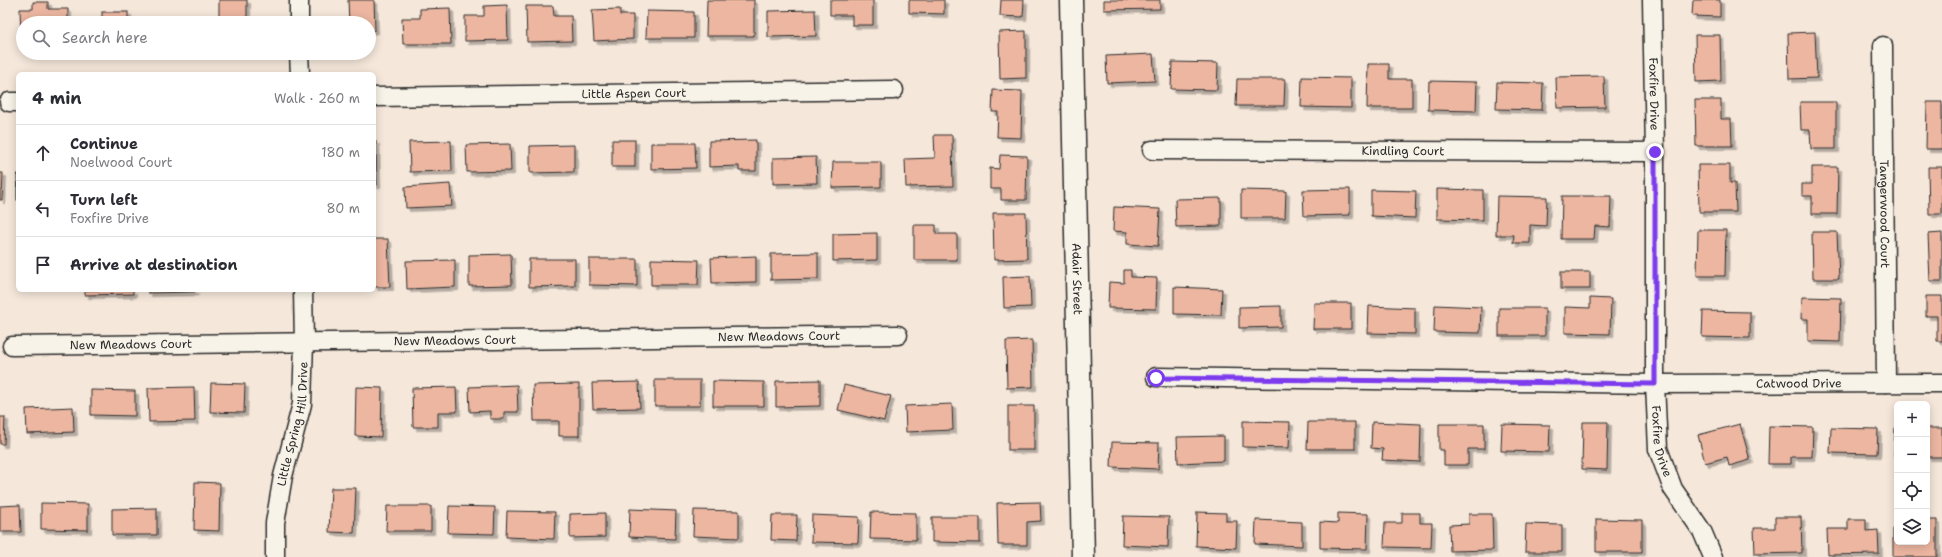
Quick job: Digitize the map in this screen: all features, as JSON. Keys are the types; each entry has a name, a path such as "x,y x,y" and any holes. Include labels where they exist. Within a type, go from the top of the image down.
{"street":[{"path":"299,0 299,16"},
{"name":"Adair Street","path":"1071,0 1083,557"},
{"name":"Foxfire Drive","path":"1652,0 1655,152 1655,384 1658,449 1673,489 1702,531 1713,557"},
{"name":"Tangerwood Court","path":"1883,46 1886,382"},
{"path":"300,60 300,72"},
{"name":"Little Aspen Court","path":"376,97 894,90"},
{"name":"Kindling Court","path":"1152,150 1655,152"},
{"name":"Little Spring Hill Drive","path":"275,557 275,523 283,476 302,404 304,342 303,292"},
{"name":"New Meadows Court","path":"12,346 898,335"},
{"name":"Catwood Drive","path":"1156,378 1655,384 1942,383"}],"building":[{"path":"219,0 247,0 247,16 219,16"},
{"path":"348,0 374,0 375,16 349,16"},
{"path":"707,0 754,0 754,36 706,36"},
{"path":"830,0 873,0 873,25 852,25 852,15 830,15"},
{"path":"909,0 944,0 944,14 909,13"},
{"path":"1001,0 1024,0 1023,17 1000,16"},
{"path":"1104,0 1160,0 1160,9 1104,10"},
{"path":"1693,0 1720,0 1720,17 1692,16"},
{"path":"33,2 48,2 48,9 68,9 68,16 20,16 20,9 33,9"},
{"path":"507,5 508,40 465,41 465,16 484,16 484,6"},
{"path":"526,6 553,6 554,16 571,16 572,41 527,42"},
{"path":"450,8 451,44 403,44 402,18 420,18 420,9"},
{"path":"620,9 620,15 633,15 633,39 594,41 592,10"},
{"path":"815,10 816,36 768,37 768,11"},
{"path":"647,11 694,12 694,38 646,38"},
{"path":"102,12 128,12 128,16 102,16"},
{"path":"1026,31 1026,78 1000,79 999,32"},
{"path":"1815,32 1817,78 1789,79 1788,33"},
{"path":"1695,35 1720,35 1721,81 1696,82"},
{"path":"1153,54 1155,81 1107,83 1106,56"},
{"path":"1172,62 1218,63 1217,90 1171,89"},
{"path":"1368,64 1389,64 1389,79 1412,79 1412,108 1367,108"},
{"path":"1604,76 1605,107 1557,108 1556,77"},
{"path":"1302,77 1351,78 1351,108 1301,107"},
{"path":"1237,79 1285,79 1284,106 1236,106"},
{"path":"1429,81 1477,82 1476,111 1428,110"},
{"path":"1497,82 1543,83 1542,110 1496,109"},
{"path":"993,90 1022,91 1021,138 997,137 998,112 992,112"},
{"path":"1695,100 1721,100 1721,119 1731,119 1732,146 1696,146"},
{"path":"1800,102 1836,102 1836,149 1811,149 1810,130 1801,130"},
{"path":"1927,102 1942,102 1942,149 1926,149"},
{"path":"934,135 952,135 953,186 906,187 905,159 935,158"},
{"path":"612,140 635,140 635,167 612,167"},
{"path":"756,140 756,171 739,171 739,166 709,167 709,141"},
{"path":"376,141 377,185 376,185"},
{"path":"451,141 452,171 410,172 409,142"},
{"path":"651,143 695,143 696,168 651,169"},
{"path":"510,144 511,171 467,172 466,145"},
{"path":"574,145 574,172 530,173 530,146"},
{"path":"1000,155 1027,156 1026,200 1001,200 1001,189 990,189 990,168 999,169"},
{"path":"816,157 817,183 773,184 773,158"},
{"path":"833,162 881,162 881,187 832,188"},
{"path":"1698,165 1730,165 1730,183 1735,183 1736,212 1699,212"},
{"path":"1812,167 1838,167 1837,214 1812,214 1812,196 1802,196 1802,184 1812,184"},
{"path":"1928,167 1942,167 1942,214 1929,214"},
{"path":"0,173 3,173 2,200 0,200"},
{"path":"450,184 452,206 406,208 405,187"},
{"path":"1350,189 1350,215 1304,216 1303,190"},
{"path":"1437,189 1483,190 1483,220 1437,219"},
{"path":"1241,190 1286,191 1285,218 1241,218"},
{"path":"1371,190 1416,191 1415,218 1371,216"},
{"path":"1497,196 1547,197 1546,226 1530,225 1530,243 1513,243 1514,235 1496,235"},
{"path":"1562,196 1611,196 1610,227 1595,226 1594,239 1561,239"},
{"path":"1221,198 1221,226 1176,227 1175,199"},
{"path":"1114,207 1160,209 1158,246 1127,244 1127,232 1113,231"},
{"path":"993,213 1026,213 1027,259 994,260"},
{"path":"914,225 936,225 936,234 957,234 957,260 914,260"},
{"path":"1698,230 1726,230 1725,276 1697,276"},
{"path":"1812,232 1837,232 1839,279 1813,279"},
{"path":"877,233 877,260 833,261 833,234"},
{"path":"1942,233 1942,281 1930,281 1928,234"},
{"path":"376,239 388,239 390,287 376,287"},
{"path":"818,253 818,279 771,280 771,254"},
{"path":"511,254 512,285 469,286 469,255"},
{"path":"756,256 756,282 712,283 711,258"},
{"path":"529,259 575,259 575,286 529,287"},
{"path":"589,259 637,259 637,286 589,285"},
{"path":"651,259 699,260 698,285 651,285"},
{"path":"455,260 455,287 407,289 406,261"},
{"path":"1124,270 1131,270 1131,277 1157,278 1156,309 1108,308 1109,282 1124,283"},
{"path":"1561,272 1590,272 1590,289 1561,289"},
{"path":"1030,276 1031,307 1004,308 1003,277"},
{"path":"1174,287 1222,289 1221,315 1174,314"},
{"path":"85,292 133,292 133,294 85,295"},
{"path":"148,292 195,292 148,293"},
{"path":"1926,296 1942,296 1942,341 1937,341 1937,316 1926,316"},
{"path":"1802,297 1841,298 1840,342 1808,341 1808,319 1801,319"},
{"path":"1590,298 1611,299 1610,334 1565,333 1565,307 1590,308"},
{"path":"1314,303 1351,303 1351,329 1313,329"},
{"path":"1435,305 1481,307 1480,333 1434,332"},
{"path":"1281,306 1281,327 1239,328 1239,307"},
{"path":"1369,306 1415,308 1415,334 1368,333"},
{"path":"1499,308 1545,308 1545,336 1499,336"},
{"path":"1703,311 1750,312 1750,338 1702,337"},
{"path":"1032,340 1033,387 1007,388 1006,341"},
{"path":"655,380 700,380 700,406 655,406"},
{"path":"820,380 820,406 776,407 776,381"},
{"path":"713,381 764,382 764,406 713,406"},
{"path":"639,382 640,408 593,409 592,383"},
{"path":"211,383 245,384 244,413 210,412"},
{"path":"579,384 579,436 559,436 559,421 534,421 533,385"},
{"path":"517,385 518,412 504,412 504,419 490,419 490,411 470,412 469,387"},
{"path":"844,385 891,396 884,421 838,410"},
{"path":"194,387 195,421 149,422 148,388"},
{"path":"356,387 382,388 381,437 355,436"},
{"path":"456,387 457,412 438,412 438,427 413,427 412,388"},
{"path":"91,390 135,391 135,416 91,415"},
{"path":"952,404 953,430 906,432 905,406"},
{"path":"1008,406 1034,406 1034,450 1008,450"},
{"path":"73,407 74,432 27,434 26,409"},
{"path":"0,417 5,417 4,444 0,444"},
{"path":"1243,421 1290,422 1289,448 1243,447"},
{"path":"1308,422 1355,422 1355,449 1307,449"},
{"path":"1372,422 1421,424 1420,462 1382,460 1383,449 1371,448"},
{"path":"1583,422 1608,422 1607,470 1582,469"},
{"path":"1439,424 1484,424 1484,449 1468,449 1468,465 1444,465 1444,450 1439,450"},
{"path":"1502,424 1550,425 1549,452 1501,451"},
{"path":"1740,424 1750,460 1729,466 1727,457 1705,463 1698,435"},
{"path":"1769,426 1813,427 1812,457 1791,457 1791,464 1768,464"},
{"path":"1831,428 1878,429 1877,454 1830,453"},
{"path":"1930,428 1942,428 1942,457 1930,457"},
{"path":"1224,436 1224,461 1178,463 1177,437"},
{"path":"1112,442 1159,443 1158,469 1111,467"},
{"path":"195,482 220,483 219,531 194,530"},
{"path":"331,488 356,488 354,533 329,532"},
{"path":"1040,502 1041,521 1027,522 1027,545 998,545 997,503"},
{"path":"41,503 88,504 88,530 41,529"},
{"path":"20,505 21,532 0,532 0,506"},
{"path":"387,506 431,506 431,531 386,531"},
{"path":"449,506 495,507 494,534 448,533"},
{"path":"157,508 157,535 112,535 112,509"},
{"path":"630,509 676,511 675,539 629,537"},
{"path":"694,510 739,511 739,538 693,536"},
{"path":"507,511 555,512 554,539 506,537"},
{"path":"871,512 916,513 916,540 870,539"},
{"path":"1197,512 1226,513 1226,521 1237,521 1236,548 1196,546"},
{"path":"605,513 605,537 570,538 570,514"},
{"path":"1338,513 1368,514 1367,549 1320,548 1320,522 1338,523"},
{"path":"1402,513 1420,513 1420,523 1432,523 1431,548 1384,547 1385,523 1402,523"},
{"path":"1469,514 1492,514 1493,550 1450,551 1449,525 1469,524"},
{"path":"772,515 797,515 796,541 771,540"},
{"path":"812,515 859,517 858,543 811,542"},
{"path":"1123,516 1169,517 1168,547 1122,545"},
{"path":"932,517 980,517 980,543 932,542"},
{"path":"1775,517 1801,517 1802,553 1755,554 1754,528 1775,528"},
{"path":"1596,519 1642,520 1642,552 1596,552"},
{"path":"1848,519 1866,519 1866,531 1878,530 1879,554 1828,555 1827,529 1848,529"},
{"path":"1256,520 1302,522 1302,546 1255,544"},
{"path":"1930,520 1937,520 1937,557 1893,557 1893,529 1894,545 1930,545"},
{"path":"1526,524 1562,525 1562,552 1525,552"}],"route":[{"path":"1156,378 1655,384 1655,152"}]}
